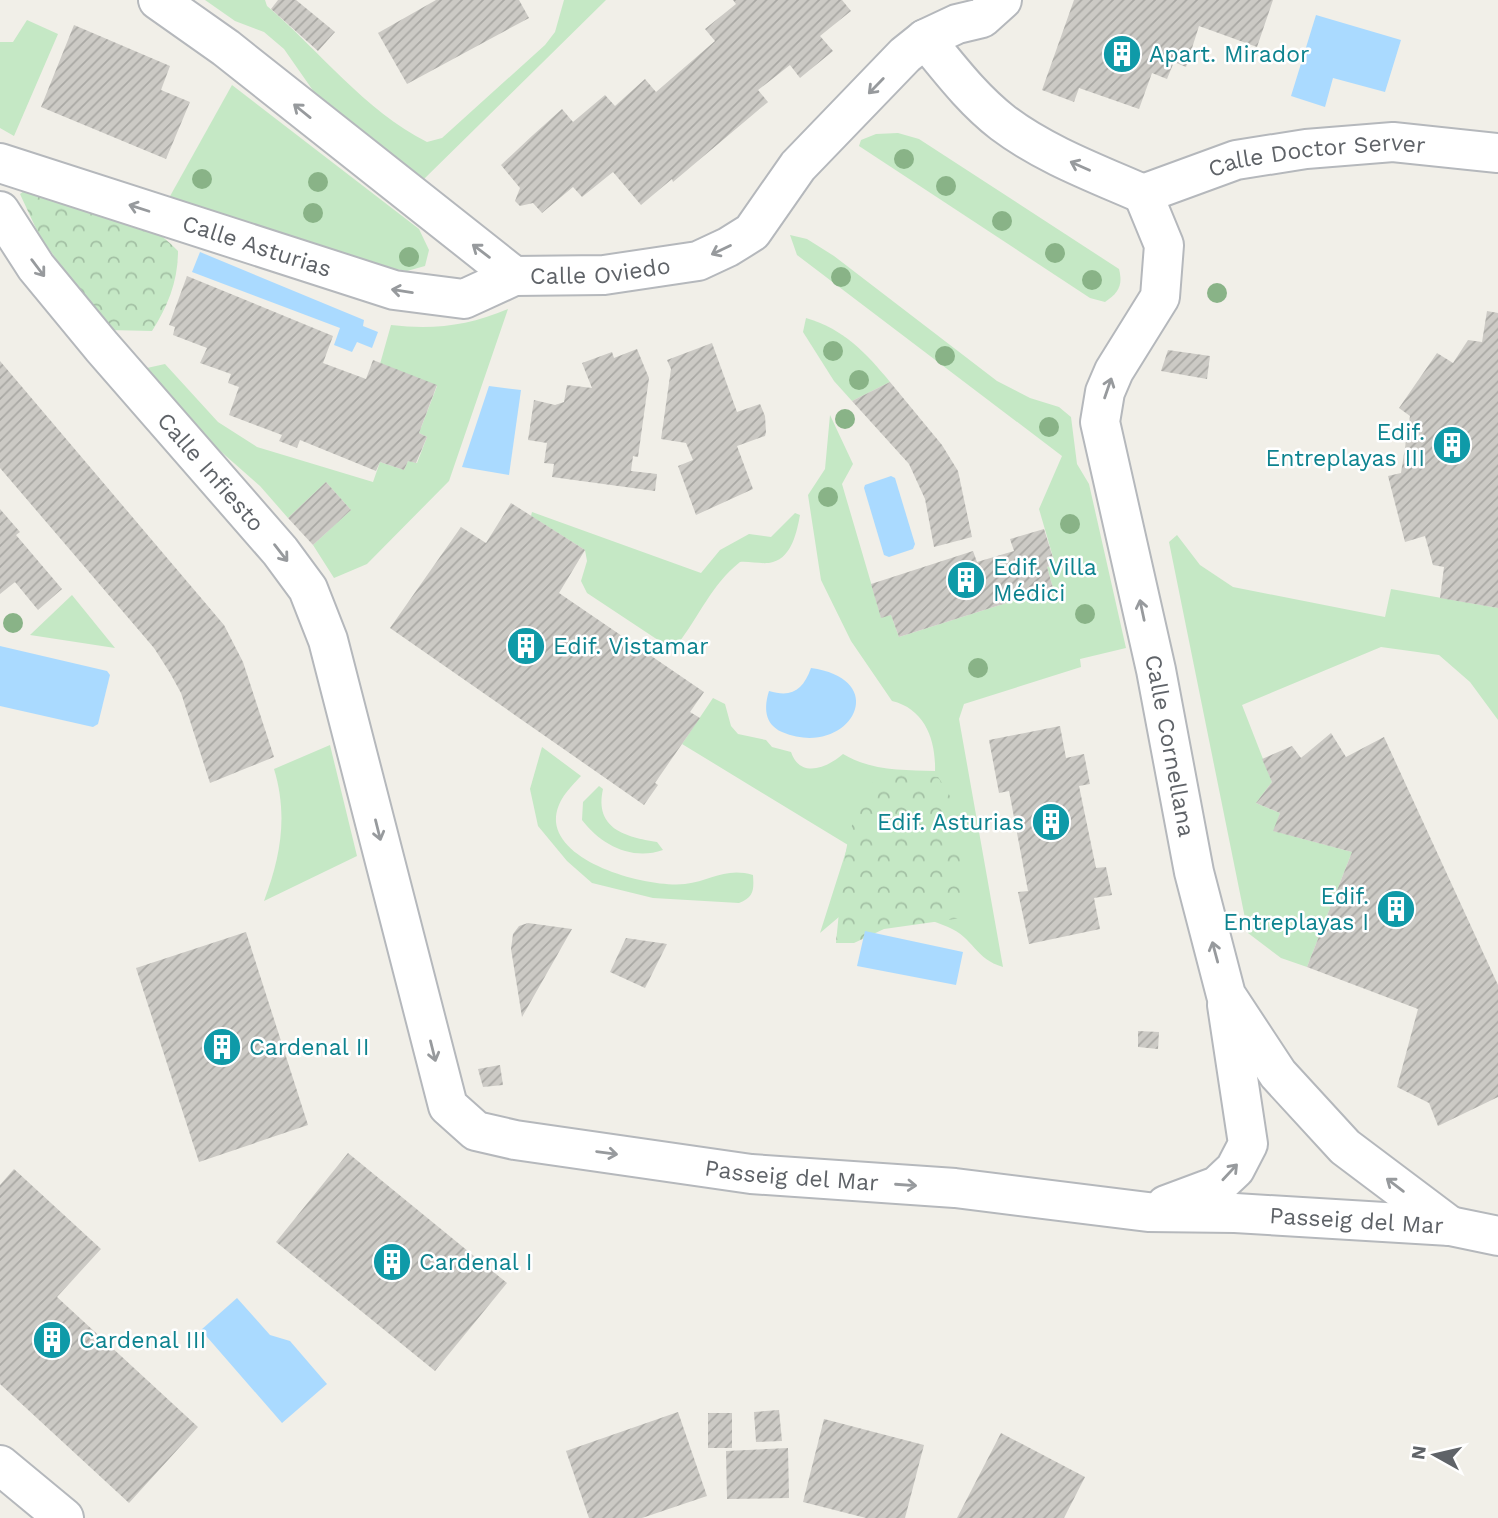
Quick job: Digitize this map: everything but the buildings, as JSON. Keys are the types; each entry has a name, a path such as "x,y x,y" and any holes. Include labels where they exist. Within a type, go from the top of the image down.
{"street":[{"name":"Calle Oviedo","path":"158,0 226,48 306,115 514,276 604,275 698,261 729,247 752,232 797,166 941,21"},
{"path":"1002,0 982,18 941,21 969,93 1003,123 1049,152 1143,194"},
{"name":"Calle Doctor Server","path":"1143,194 1236,160 1306,149 1393,142 1498,153"},
{"name":"Calle Asturias","path":"0,163 394,290 464,299 514,276"},
{"name":"Calle Cornellana","path":"1143,194 1164,245 1160,297 1114,371 1105,392 1100,422 1156,670 1194,872 1226,995 1278,1074 1345,1147 1450,1226"},
{"name":"Calle Infiesto","path":"0,211 36,267 147,401 280,551 308,589 328,640 362,764"},
{"name":"Passeig del Mar","path":"362,764 448,1106 476,1131 515,1140 751,1174 955,1188 1148,1212 1235,1213 1450,1226 1498,1236"},
{"path":"1148,1212 1217,1186 1236,1169 1248,1144 1226,995"},
{"path":"0,1465 64,1518"}],"green space":[{"path":"205,0 265,0 267,6 363,97 404,129 427,142 442,138 545,45 555,32 564,0 606,0 424,179 346,124 314,92 284,49 264,32 235,21"},
{"path":"27,20 58,34 14,136 0,128 0,42 13,42"},
{"path":"232,85 419,229 429,250 425,266 407,271 355,262 169,198"},
{"path":"898,133 919,139 1119,269 1120,284 1117,292 1105,302 1090,298 859,146 861,140 876,134"},
{"path":"32,185 129,217 147,226 178,251 171,293 152,331 109,330 90,313 70,278 39,235 20,194"},
{"path":"790,235 807,239 834,256 997,381 1030,398 1059,407 1071,417 1077,464 1089,484 1126,648 1080,659 1081,667 964,704 959,719 1003,967 986,959 964,937 948,927 859,900 820,933 848,845 682,744 713,698 725,704 731,726 738,734 766,740 772,747 791,752 801,766 807,768 822,767 843,754 876,767 935,771 931,737 926,727 913,711 892,701 851,641 821,580 808,495 825,469 830,415 853,464 842,484 881,617 891,615 899,637 1053,588 1047,567 1055,564 1039,509 1062,456 797,255"},
{"path":"508,309 449,481 367,564 334,578 313,545 351,510 326,482 288,518 260,486 201,434 147,368 165,364 218,422 257,447 373,482 380,462 404,470 408,461 417,463 427,437 419,433 437,386 380,364 391,325 450,325"},
{"path":"806,318 843,335 872,361 890,382 852,401 834,381 803,332"},
{"path":"532,512 701,573 720,550 749,534 771,537 795,513 800,515 792,543 785,555 769,563 740,562 713,591 677,645 667,646 587,593 581,581 587,561 585,550 531,516"},
{"path":"1177,535 1200,565 1233,587 1385,617 1391,589 1498,608 1498,720 1470,682 1439,655 1381,647 1242,705 1272,782 1256,803 1280,813 1274,831 1352,852 1307,967 1281,958 1248,933 1169,542"},
{"path":"72,595 115,648 30,635"},
{"path":"330,745 357,856 264,901 275,868 281,835 281,803 274,769"},
{"path":"542,747 581,776 564,796 558,808 556,822 561,837 589,862 630,877 670,884 685,884 734,873 753,875 750,895 739,903 653,898 592,883 567,861 538,826 530,789"},
{"path":"879,775 938,777 957,811 962,828 965,862 962,918 884,929 854,943 836,943 842,877 850,832 857,811 866,792"},
{"path":"599,786 603,789 603,813 615,829 624,834 657,842 663,850 651,853 629,852 608,843 590,829 582,820 583,802"}],"water":[{"path":"1316,15 1401,40 1385,92 1333,78 1325,107 1291,96"},
{"path":"200,252 364,320 363,326 378,332 372,348 357,342 352,352 334,345 340,328 192,272"},
{"path":"489,386 521,390 509,475 462,467"},
{"path":"891,476 895,478 915,544 913,549 889,557 884,555 864,488 865,485"},
{"path":"0,646 107,671 110,675 98,724 93,727 0,706"},
{"path":"811,668 837,675 851,687 856,701 853,715 842,727 826,736 806,738 776,729 767,714 769,691 790,693 796,690 804,682"},
{"path":"865,931 963,952 956,985 857,966"},
{"path":"237,1298 270,1335 290,1341 327,1384 282,1423 201,1330"}],"place":[{"name":"Apart. Mirador","path":"1122,54"},
{"name":"Edif. Entreplayas III","path":"1452,445"},
{"name":"Edif. Villa Médici","path":"966,580"},
{"name":"Edif. Vistamar","path":"526,646"},
{"name":"Edif. Asturias","path":"1051,822"},
{"name":"Edif. Entreplayas I","path":"1396,909"},
{"name":"Cardenal II","path":"222,1047"},
{"name":"Cardenal I","path":"392,1262"},
{"name":"Cardenal III","path":"52,1340"}]}
